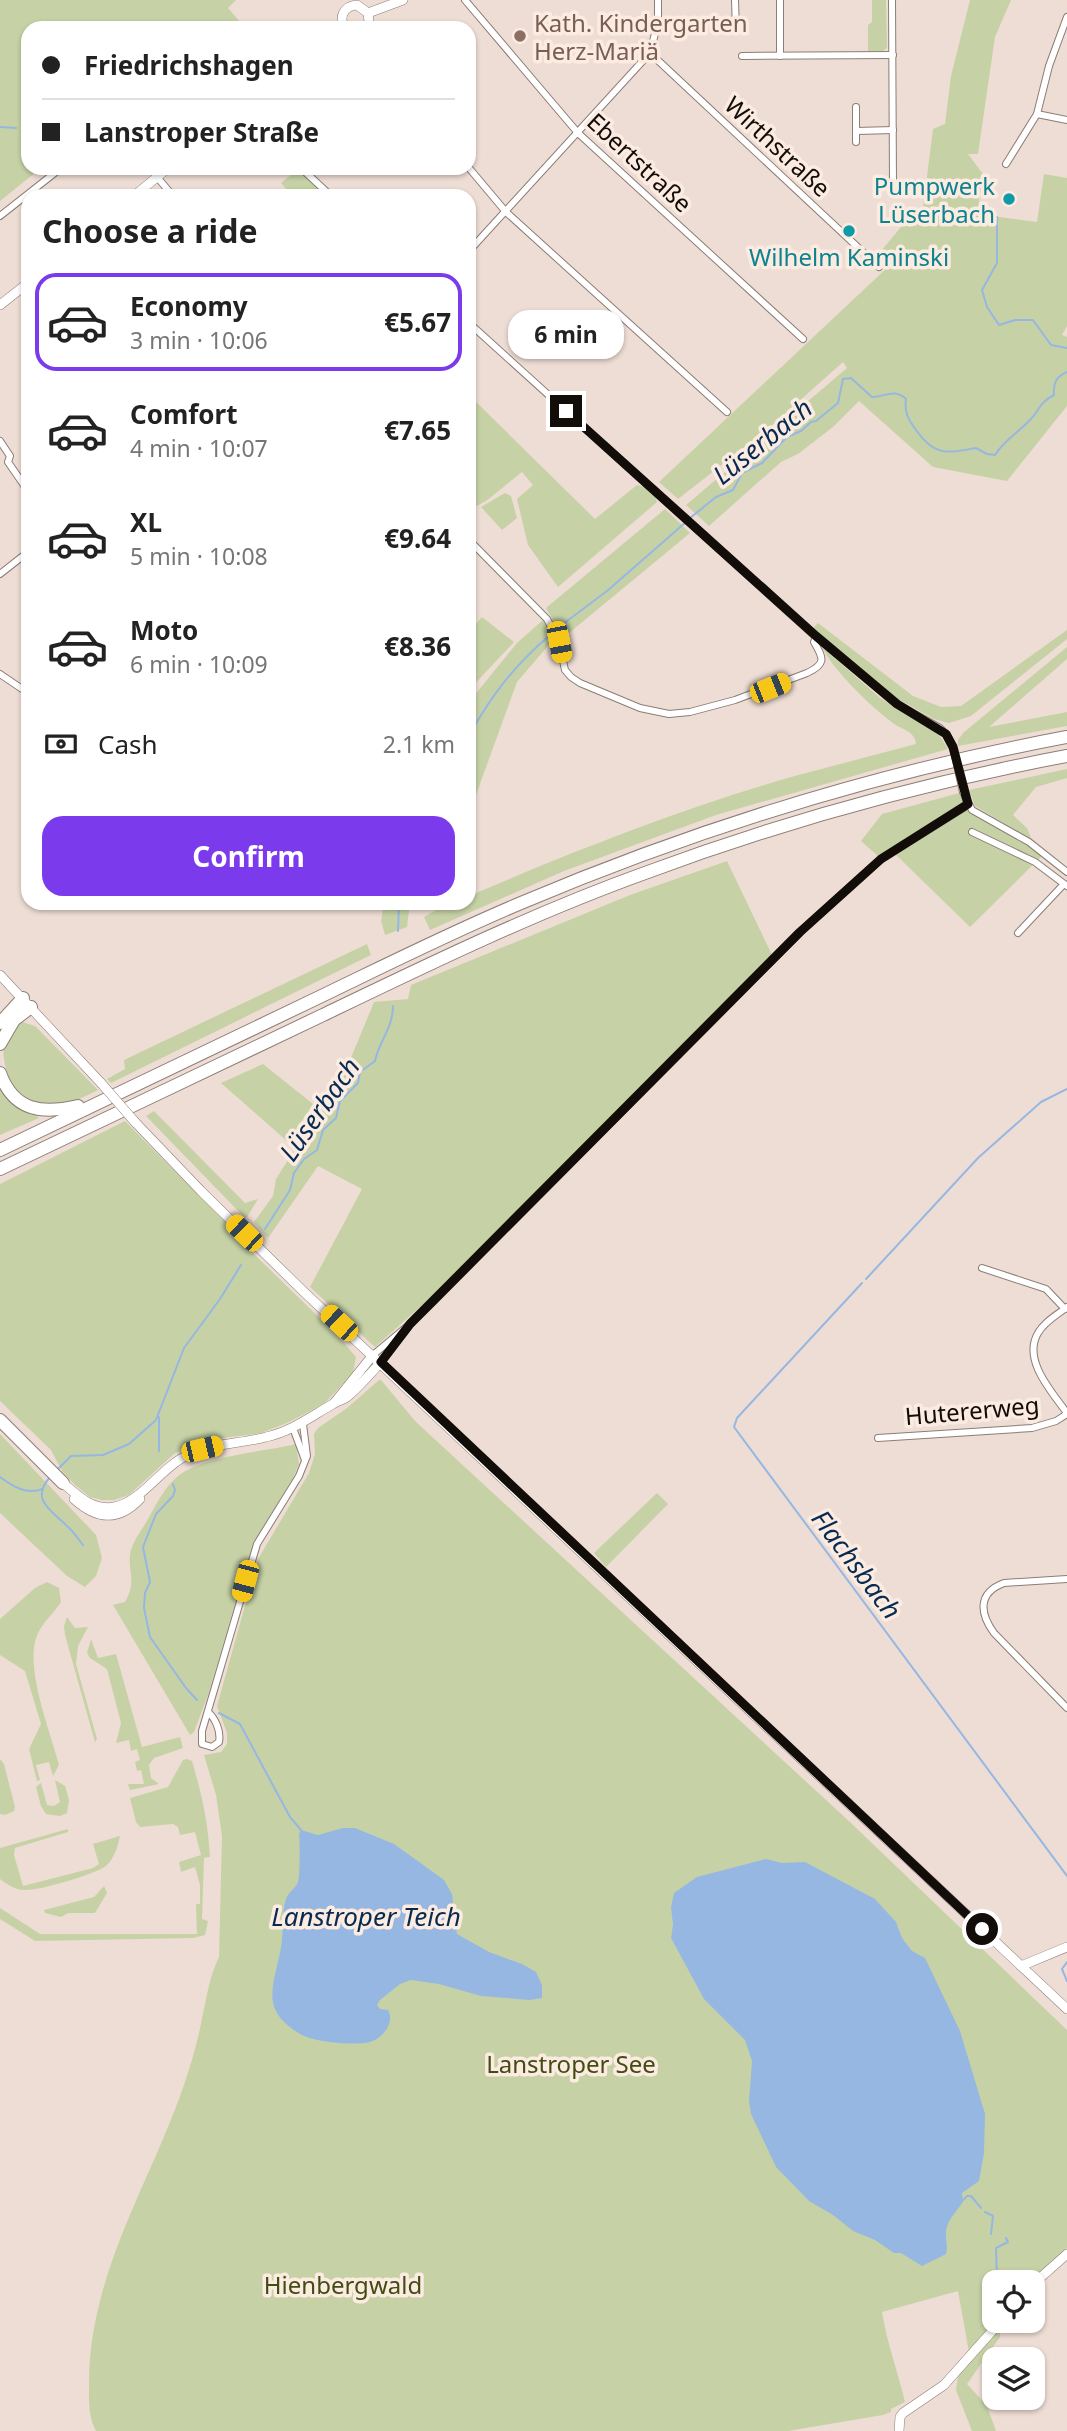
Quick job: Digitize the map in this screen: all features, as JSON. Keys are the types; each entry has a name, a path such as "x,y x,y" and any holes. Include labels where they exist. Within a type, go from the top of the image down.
{"highway":[{"path":"0,1150 478,922 638,856 754,816 869,782 1067,737"},
{"path":"0,1169 436,960 537,915 619,883 720,846 833,811 990,771 1067,756"},
{"path":"0,1023 27,1002"},
{"path":"0,1044 27,1002"},
{"path":"0,1073 16,1099 30,1108 61,1110 99,1102"},
{"path":"0,1420 41,1464"},
{"path":"0,1426 62,1484"}],"main road":[{"path":"368,13 403,0"},
{"path":"344,21 343,14 352,3 368,13 369,21"},
{"path":"142,189 159,175"},
{"path":"0,306 21,289"},
{"path":"0,975 201,1191 1067,2009"},
{"path":"334,1404 373,1355"},
{"path":"62,1484 85,1501 103,1508 120,1506 187,1455 216,1446 268,1437 303,1424 345,1399 381,1362"},
{"path":"1021,1966 1067,1947"},
{"path":"1045,2273 1067,2254"},
{"path":"900,2431 900,2417 903,2413 944,2385 990,2333"}],"street":[{"name":"Ebertstraße","path":"465,0 578,133 803,339"},
{"path":"476,244 650,53 658,22 658,0"},
{"path":"736,0 736,31"},
{"path":"780,0 780,56"},
{"path":"892,0 893,183 918,183"},
{"path":"1006,164 1037,114 1049,66 1067,16"},
{"name":"Wirthstraße","path":"650,53 879,267"},
{"path":"742,56 893,55"},
{"path":"856,107 856,142"},
{"path":"1037,114 1067,120"},
{"path":"856,131 892,130"},
{"path":"34,189 52,175"},
{"path":"308,175 324,189"},
{"path":"474,175 506,212 727,412"},
{"path":"157,177 167,189"},
{"path":"0,216 21,199"},
{"path":"476,329 816,636 897,704 946,734 953,747 968,804 978,814 1036,846 1067,872"},
{"path":"0,441 10,456 8,462 21,481"},
{"path":"476,547 550,624 565,670 571,677 639,708 669,714 690,712 735,700 818,668 822,655 814,642 816,636"},
{"path":"0,574 21,558"},
{"path":"0,674 21,688"},
{"path":"373,1355 410,1324 800,932 881,859 968,804"},
{"path":"972,832 1035,862 1065,885 1018,933"},
{"path":"982,1268 1046,1289 1066,1308 1039,1331 1034,1345 1034,1356 1037,1367 1067,1413"},
{"path":"381,1362 410,1324"},
{"name":"Hutererweg","path":"878,1438 1032,1428 1056,1421 1067,1413"},
{"path":"208,1712 213,1716 219,1731 219,1742 212,1747 205,1746 200,1740 208,1712 257,1544 299,1476 308,1451 303,1424"},
{"path":"293,1428 304,1460"},
{"path":"1067,1579 1004,1583 996,1586 987,1594 983,1612 985,1621 994,1633 1067,1708"}],"green space":[{"path":"0,0 236,0 228,8 239,21 21,21 21,175 32,175 0,201"},
{"path":"872,0 886,0 887,48 883,51 868,51"},
{"path":"970,0 1011,0 995,37 978,154 968,154 983,174 977,214 1037,222 1044,174 1067,178 1067,326 1062,335 1067,337 1067,406 1007,481 933,467 859,401 833,427 798,454 781,462 709,526 686,505 847,368 843,362 769,428 678,499 659,482 890,265 882,250 910,216 918,221 923,208 933,129 945,124 951,76"},
{"path":"291,175 304,175 319,189 286,189 281,183"},
{"path":"476,402 595,519 637,485 652,489 657,502 558,587 528,545 517,499 533,485 522,472 476,506"},
{"path":"505,493 511,496 517,518 502,530 481,507"},
{"path":"665,509 690,533 563,638 546,608"},
{"path":"482,617 514,642 476,683 476,623"},
{"path":"543,620 553,640 517,682 476,795 476,693 517,643"},
{"path":"818,623 913,696 941,707 961,706 1067,630 1067,639 971,716 949,723 934,719 898,699 813,628"},
{"path":"822,647 879,697 938,733 948,749 716,815 564,871 476,910 476,893 628,832 750,789 916,744 911,733 884,716 853,688"},
{"path":"1067,647 1067,659 989,727 1067,712 1067,726 958,746 958,740 963,733"},
{"path":"1067,769 1067,778 1036,787 1013,815 1027,828 1032,840 975,806 969,790"},
{"path":"963,792 968,804 1045,853 970,927 893,852 881,859 861,841 882,814"},
{"path":"727,861 773,957 482,1252 375,1347 310,1287 362,1189 318,1166 268,1238 254,1222 273,1196 276,1179 348,1065 374,1002 408,999 411,985 630,895"},
{"path":"383,910 409,910 407,927 385,935 381,921"},
{"path":"475,910 430,930 424,917 435,911"},
{"path":"367,944 371,955 111,1083 107,1079 125,1069 124,1060"},
{"path":"19,1021 35,1026 98,1090 74,1102 54,1107 28,1101 8,1076 5,1065 4,1044"},
{"path":"263,1064 313,1104 288,1142 221,1083"},
{"path":"0,1083 39,1118 0,1135"},
{"path":"154,1111 245,1203 258,1199 246,1219 146,1116"},
{"path":"125,1121 356,1357 353,1373 325,1403 261,1433 215,1439 175,1453 129,1495 114,1500 102,1500 90,1497 75,1485 62,1471 51,1450 0,1401 0,1184"},
{"name":"Lanstroper See","path":"381,1380 416,1422 851,1823 1067,2030 1067,2248 1045,2270 982,2270 982,2333 986,2333 969,2352 958,2291 882,2312 905,2402 891,2409 891,2412 788,2431 96,2431 90,2414 89,2384 99,2305 123,2231 184,2085 219,1957 222,1836 216,1795 204,1755 221,1752 227,1744 227,1733 217,1706 258,1559 309,1473 315,1454 314,1434 318,1428"},
{"path":"0,1434 96,1535 102,1558 96,1576 85,1587 67,1576 0,1513"},
{"path":"296,1444 299,1464 253,1544 208,1695 194,1732 190,1735 113,1605 125,1602 129,1594 132,1546 165,1490 188,1470 217,1459"},
{"path":"657,1493 668,1504 606,1567 594,1553"},
{"path":"47,1582 59,1588 61,1602 38,1633 34,1646 34,1662 40,1698 59,1765 53,1776 49,1762 36,1765 40,1780 37,1781 29,1749 41,1724 25,1671 0,1655 0,1619 35,1588"},
{"path":"67,1617 75,1628 88,1627 78,1646 76,1664 97,1739 95,1742 65,1635"},
{"path":"91,1639 98,1658 116,1654 142,1747 180,1737 183,1748 154,1758 149,1765 151,1778 159,1784 130,1790 128,1784 144,1784 141,1770 137,1771 135,1762 140,1760 137,1749 131,1751 129,1740 116,1743 121,1723 107,1669 87,1653"},
{"path":"0,1759 4,1764 15,1807 14,1811 5,1815 0,1814"},
{"path":"183,1760 192,1761 199,1785 209,1844 210,1857 204,1858 202,1919 208,1921 205,1935 193,1938 35,1941 0,1919 0,1908 40,1934 197,1934 196,1904 200,1904 200,1885 195,1867 181,1872 179,1862 201,1855 195,1832 180,1835 178,1827 173,1824 140,1827 136,1822 130,1798 168,1787"},
{"path":"55,1780 65,1786 69,1800 67,1813 60,1816 46,1814 36,1787 41,1783 47,1805 54,1806 60,1802"},
{"path":"68,1829 68,1832 15,1848 14,1855 23,1886 93,1868 99,1864 93,1844 120,1836 109,1863 79,1877 32,1890 15,1888 0,1879 0,1848"},
{"path":"104,1886 107,1893 95,1913 68,1913 61,1917 45,1913 44,1910 94,1897"},
{"path":"996,2333 1000,2333 993,2347 983,2347"},
{"path":"982,2349 982,2363 967,2384 982,2400 982,2410 988,2410 996,2431 972,2431 956,2390 958,2376"}],"water":[{"name":"Lanstroper Teich","path":"343,1828 355,1828 394,1844 444,1880 452,1894 457,1934 489,1952 536,1972 542,1985 542,1998 530,2000 481,1996 439,1984 411,1980 400,1984 380,2000 377,2005 380,2009 388,2010 389,2025 383,2034 370,2042 316,2040 288,2026 274,2007 272,1997 282,1941 284,1905 299,1878 299,1834 301,1830 318,1835"},
{"name":"Lanstroper See","path":"766,1859 782,1863 805,1862 875,1899 896,1922 902,1938 912,1951 925,1958 960,2031 985,2114 984,2153 979,2181 962,2193 963,2202 947,2226 946,2254 922,2266 853,2231 809,2201 776,2167 751,2114 749,2101 752,2061 745,2040 704,1999 671,1938 674,1893 697,1877"}],"waterway":[{"path":"0,127 16,128"},
{"name":"Lüserbach","path":"997,217 997,263 982,290 987,307 999,325 1015,320 1033,320 1051,345 1067,348"},
{"name":"Lüserbach","path":"690,518 716,497 733,490 742,473 762,463 787,437 801,431 838,403 843,379 851,378 872,397 897,394 906,399 906,412 911,422 923,439 936,449 949,452 976,448 995,455 1043,403 1054,395 1056,381 1067,372"},
{"name":"Lüserbach","path":"555,630 607,591 686,522"},
{"name":"Lüserbach","path":"476,724 505,681 551,634"},
{"name":"Lüserbach","path":"398,931 399,910"},
{"name":"Lüserbach","path":"265,1229 290,1190 294,1173 304,1159 317,1150 323,1130 336,1118 340,1101 358,1083 360,1072 375,1061 391,1021 393,1006"},
{"name":"Flachsbach","path":"866,1279 978,1158 1041,1102 1067,1089"},
{"path":"56,1471 71,1456 103,1455 129,1444 156,1420 184,1348 241,1265"},
{"name":"Flachsbach","path":"862,1283 737,1418 734,1427 1067,1876"},
{"path":"159,1417 159,1451"},
{"name":"Lüserbach","path":"0,1477 15,1487 37,1491 43,1489"},
{"path":"50,1477 44,1485 43,1499 83,1545"},
{"path":"173,1484 173,1496 156,1514 143,1547 150,1582 145,1593 144,1608 150,1637 197,1700"},
{"path":"219,1713 240,1724 290,1817 301,1830"},
{"name":"Flachsbach","path":"1067,1962 1062,1969 1067,1981"},
{"path":"963,2200 971,2196 981,2208"},
{"path":"985,2212 993,2216 991,2234"},
{"path":"997,2270 996,2248 1008,2242 1006,2238"}],"place":[{"name":"Kath. Kindergarten Herz-Mariä","path":"520,36"},
{"name":"Pumpwerk Lüserbach","path":"1009,199"},
{"name":"Wilhelm Kaminski","path":"849,231"}],"route":[{"path":"566,411 816,636 897,704 946,734 953,747 968,804 881,859 762,968 689,1045 410,1324 381,1362 982,1929"}],"park label":[{"name":"Hienbergwald","path":"343,2284"}]}
